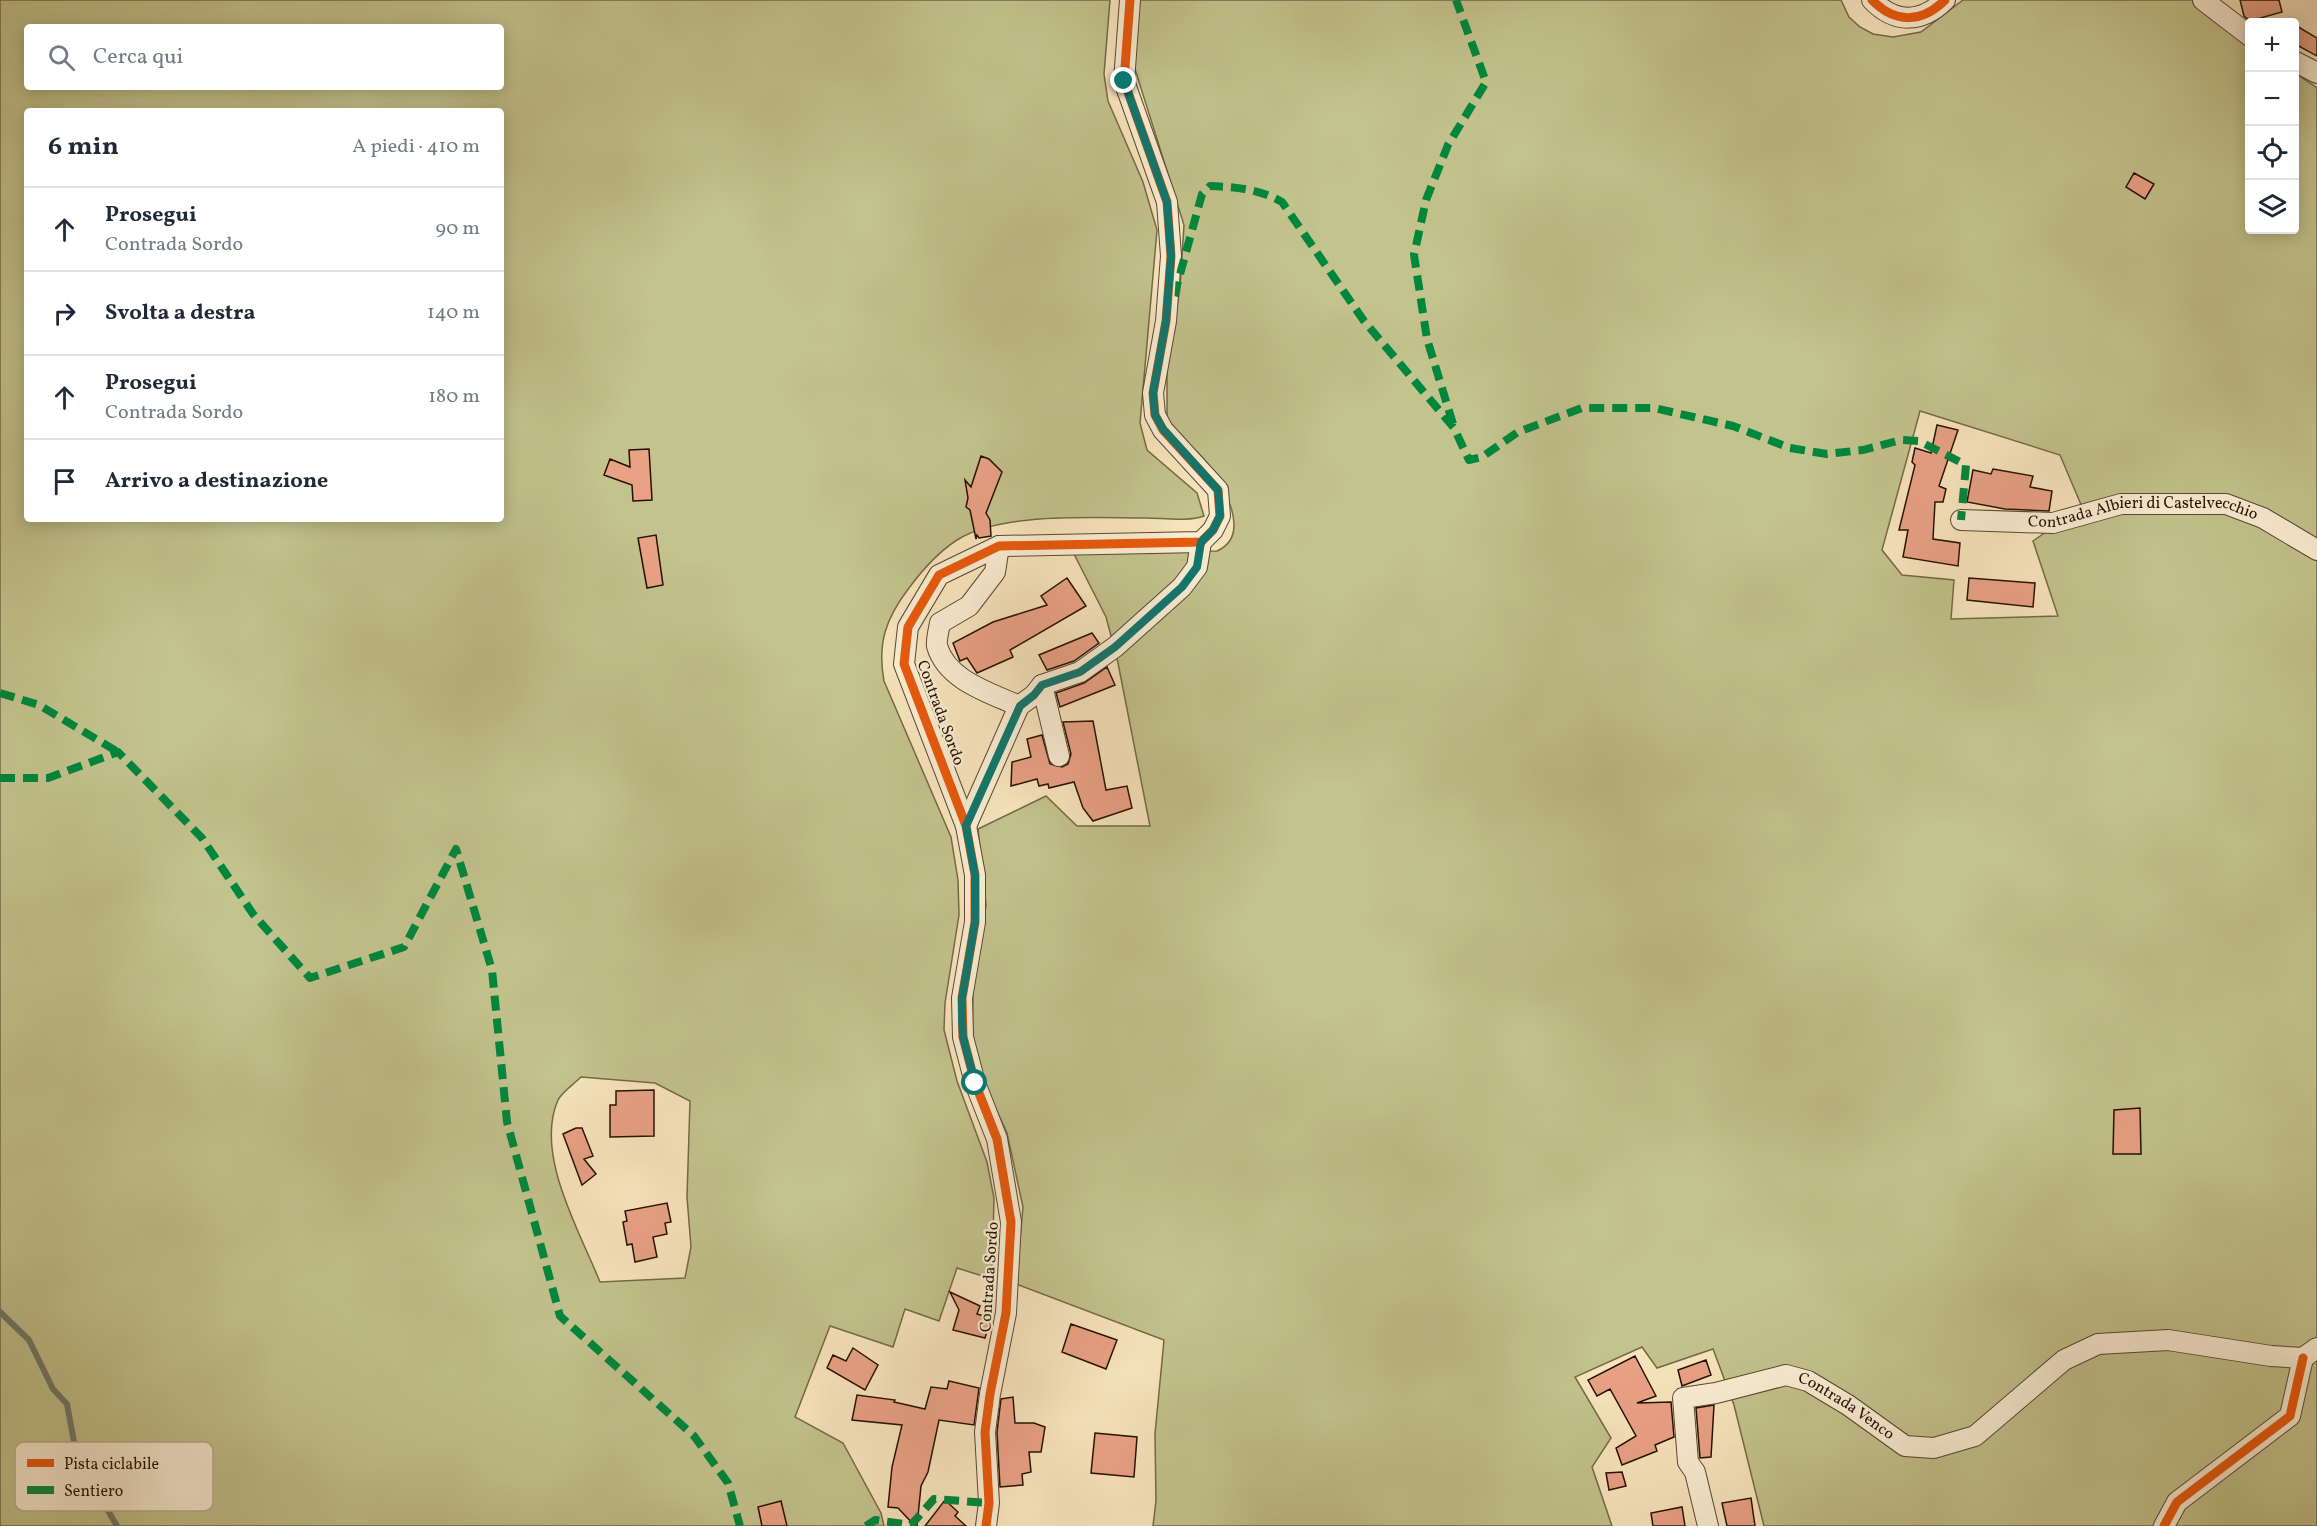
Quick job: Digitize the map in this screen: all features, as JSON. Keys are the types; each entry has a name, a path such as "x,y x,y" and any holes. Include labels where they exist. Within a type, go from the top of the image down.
{"street":[{"path":"966,826 1020,706 1042,685 1080,672 1115,647 1182,587 1197,567 1201,542 1213,530 1220,516 1218,490 1163,429 1155,415 1153,393 1166,321 1171,256 1167,202 1124,81 1130,0"},
{"path":"1872,0 1878,6 1905,19 1932,14 1945,0"},
{"path":"2203,0 2245,32"},
{"path":"2299,63 2317,73"},
{"name":"Contrada Albieri di Castelvecchio","path":"1961,519 2053,523 2121,504 2226,504 2263,518 2317,550"},
{"name":"Contrada Sordo","path":"986,1526 989,1503 985,1432 1006,1313 1011,1222 998,1139 975,1083 963,1037 962,998 975,922 975,875 966,826 904,664 908,627 939,575 999,546 1201,542"},
{"path":"999,546 996,572 969,606 940,622 937,645 949,668 970,684 1020,706"},
{"path":"1042,685 1059,756"},
{"name":"Contrada Venco","path":"1708,1526 1695,1472 1688,1462 1683,1398 1716,1393 1786,1375 1808,1381 1848,1405 1905,1446 1934,1448 1975,1436 2064,1360 2098,1344 2168,1341 2271,1356 2310,1353"},
{"path":"2164,1526 2177,1502 2290,1416 2310,1353"}],"green space":[{"path":"0,0 1110,0 1104,74 1108,101 1143,182 1157,230 1140,423 1147,450 1197,493 1204,516 1183,519 1048,518 998,525 976,531 950,545 925,568 894,610 885,632 882,655 884,681 951,837 958,880 959,915 945,1003 944,1030 957,1081 987,1162 994,1198 992,1279 957,1268 939,1321 905,1309 893,1347 830,1326 795,1417 843,1443 881,1513 884,1526 0,1526","holes":["581,1077 655,1083 690,1101 687,1197 691,1247 685,1278 600,1282 562,1192 555,1168 552,1144 552,1121 558,1100"]},
{"path":"1136,0 1841,0 1849,17 1860,27 1873,34 1893,37 1921,32 1963,0 2192,0 2245,41 2245,234 2299,234 2299,76 2317,88 2317,1526 1764,1526 1734,1405 1713,1349 1657,1368 1642,1347 1575,1377 1611,1438 1592,1467 1612,1526 1153,1526 1156,1501 1155,1434 1164,1340 1016,1284 1023,1207 1007,1133 972,1057 973,991 986,905 978,829 1046,796 1077,826 1150,826 1117,658 1106,617 1073,552 1217,551 1228,543 1233,533 1232,509 1214,472 1203,458 1167,424 1167,371 1180,288 1184,225 1134,66","holes":["1920,411 2060,455 2082,507 2033,541 2058,616 1951,619 1954,580 1902,575 1882,550"]}],"building":[{"path":"2240,0 2279,0 2282,12 2261,18 2244,16"},
{"path":"2299,27 2317,38 2317,56 2299,46"},
{"path":"2134,173 2154,184 2145,199 2126,187"},
{"path":"1937,425 1958,430 1939,486 1946,489 1943,502 1935,502 1933,539 1960,543 1958,566 1903,557 1908,530 1899,530 1915,465 1912,462 1915,448 1931,453"},
{"path":"649,449 652,500 633,501 632,485 604,475 610,459 630,467 629,450"},
{"path":"981,456 989,459 1002,472 986,513 990,520 991,536 979,538 977,535 976,539 970,510 966,507 968,498 965,480 971,487"},
{"path":"1993,469 2033,476 2030,487 2052,491 2049,511 2005,509 1967,502 1973,470 1991,474"},
{"path":"656,535 663,585 647,588 638,538"},
{"path":"1067,578 1086,606 1010,650 1013,657 977,673 967,658 960,661 953,643 993,622 1047,605 1041,596"},
{"path":"1969,578 2035,583 2033,607 1967,600"},
{"path":"1092,633 1099,643 1074,661 1047,670 1039,655"},
{"path":"1107,667 1115,685 1060,707 1056,693 1084,683"},
{"path":"1093,721 1106,790 1127,786 1132,808 1093,821 1083,808 1074,782 1049,788 1048,784 1039,786 1037,779 1011,786 1012,762 1031,757 1027,739 1042,735 1050,764 1062,767 1068,764 1071,754 1063,722"},
{"path":"654,1090 654,1136 610,1137 610,1105 616,1105 616,1091"},
{"path":"2140,1108 2141,1154 2113,1154 2114,1110"},
{"path":"576,1128 582,1128 593,1156 584,1159 596,1174 582,1185 563,1134"},
{"path":"667,1203 671,1222 665,1223 667,1234 653,1237 657,1257 635,1262 632,1244 627,1245 623,1222 627,1221 625,1211"},
{"path":"950,1292 980,1306 977,1314 991,1318 985,1338 953,1330 959,1310"},
{"path":"1071,1324 1117,1340 1106,1369 1062,1352"},
{"path":"853,1348 878,1365 865,1390 827,1368 833,1355 846,1361"},
{"path":"1635,1356 1656,1396 1637,1403 1671,1402 1674,1437 1655,1445 1657,1451 1622,1465 1616,1448 1636,1436 1610,1389 1597,1396 1588,1380"},
{"path":"1706,1360 1711,1375 1682,1386 1678,1370"},
{"path":"949,1381 979,1388 974,1425 939,1420 928,1472 921,1486 917,1526 915,1526 898,1508 888,1507 892,1467 902,1425 852,1420 857,1395 895,1400 894,1402 925,1409 931,1387 947,1389"},
{"path":"1013,1397 1015,1423 1034,1423 1045,1427 1041,1452 1029,1452 1031,1472 1022,1474 1023,1485 1000,1487 997,1432 1001,1399"},
{"path":"1714,1405 1711,1457 1700,1458 1696,1408"},
{"path":"1095,1433 1137,1437 1134,1477 1091,1473"},
{"path":"1622,1472 1626,1486 1609,1490 1606,1473"},
{"path":"1751,1498 1755,1526 1727,1526 1722,1503"},
{"path":"945,1500 958,1512 955,1516 966,1526 925,1526"},
{"path":"781,1501 787,1526 762,1526 758,1507"},
{"path":"1682,1507 1685,1526 1653,1526 1651,1513"}],"waterway":[{"path":"0,1312 29,1340 53,1389 67,1404 74,1442"},
{"path":"108,1511 117,1526"}],"marked path":[{"path":"1453,424 1427,339 1414,255 1426,200 1448,145 1486,82 1456,0"},
{"path":"1174,296 1202,194 1210,186 1256,191 1282,202 1364,321 1454,428 1469,460 1482,457 1518,432 1582,408 1654,408 1733,426 1790,448 1827,454 1863,450 1901,440 1919,441 1966,465 1961,520"},
{"path":"0,693 39,705 118,752"},
{"path":"0,778 48,778 118,752 202,838 253,914 310,978 404,947 456,849 492,970 507,1122 560,1316 694,1436 728,1483 740,1526"},
{"path":"866,1526 875,1520 911,1525 934,1499 989,1503"}],"cycle path":[{"path":"986,1526 989,1503 985,1432 1006,1313 1011,1222 997,1139 975,1083 963,1037 962,998 975,922 975,875 966,826 904,664 908,627 939,575 999,546 1201,542 1213,530 1220,516 1218,490 1163,430 1155,415 1153,393 1166,321 1171,256 1167,202 1124,81 1130,0"},
{"path":"1872,0 1890,13 1908,18 1927,13 1945,0"},
{"path":"2164,1526 2177,1502 2290,1416 2303,1358"}],"route":[{"path":"975,1083 963,1037 962,1020 962,998 975,922 975,875 966,826 1020,706 1042,685 1080,672 1115,647 1182,587 1197,567 1201,542 1213,530 1220,516 1218,490 1163,429 1155,415 1153,393 1166,321 1171,256 1167,202 1124,81"}]}
